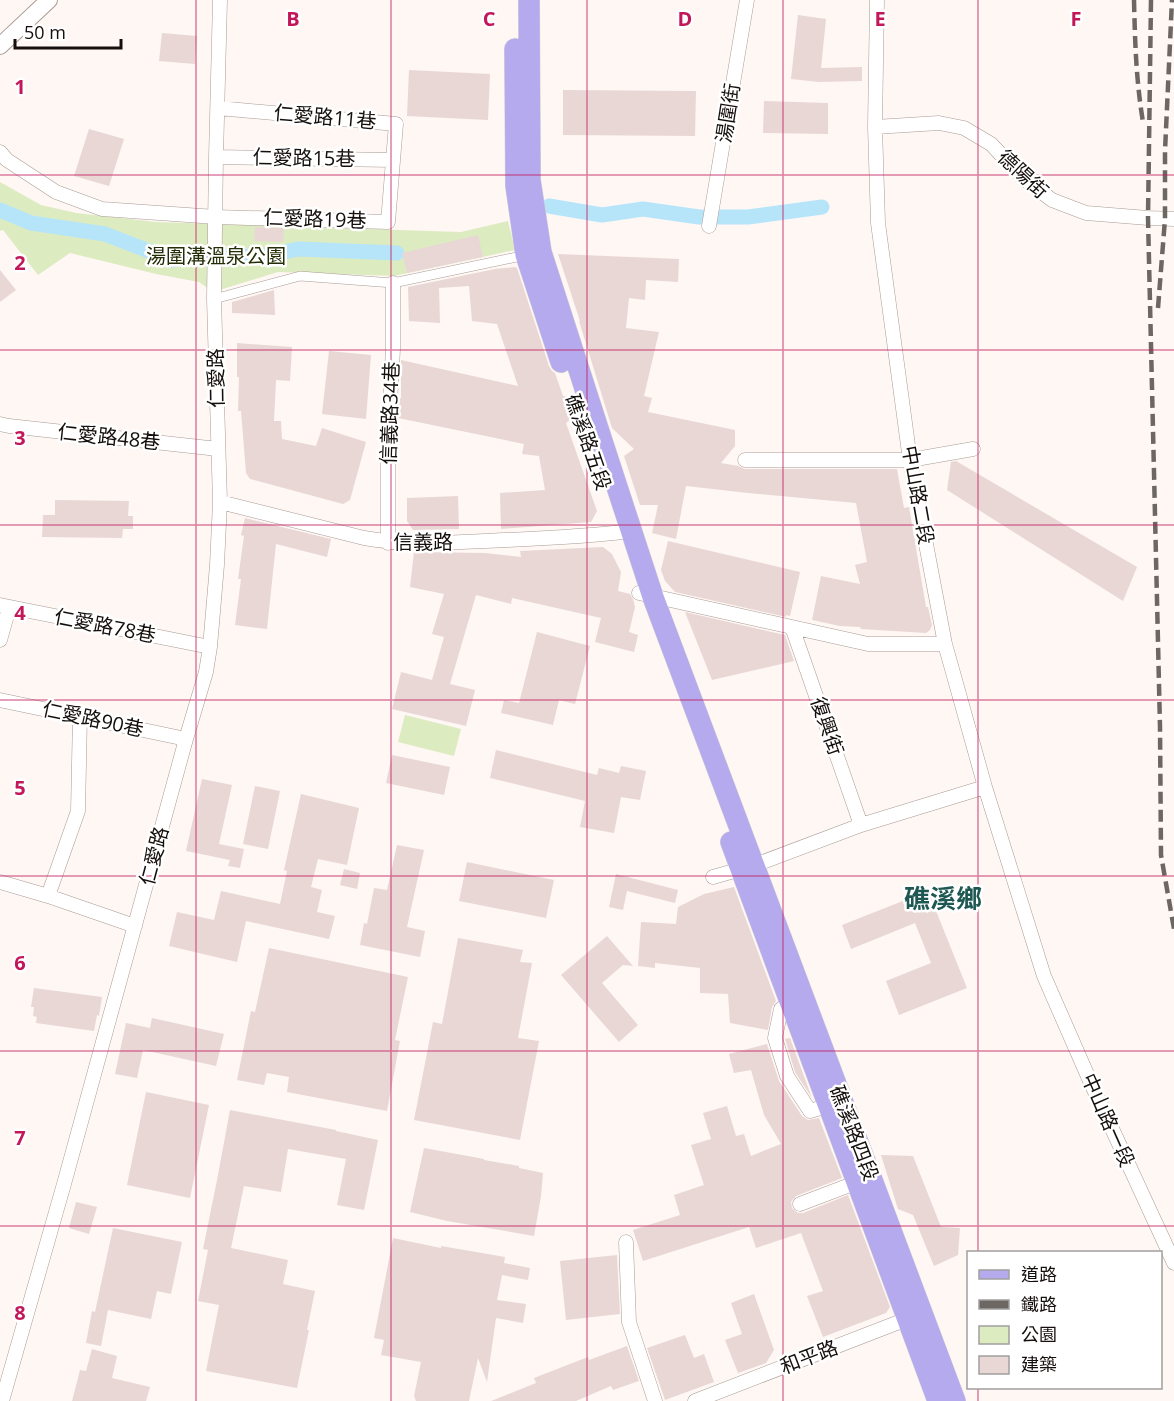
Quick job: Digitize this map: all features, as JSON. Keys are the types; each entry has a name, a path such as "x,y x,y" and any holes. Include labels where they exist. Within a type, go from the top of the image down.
{"main road":[{"name":"礁溪路五段","path":"515,0 516,186 526,255 646,595 748,867"},
{"name":"礁溪路五段","path":"530,0 530,180 542,252 625,532"},
{"name":"礁溪路四段","path":"748,867 914,1315 938,1401"},
{"name":"礁溪路四段","path":"914,1315 955,1401"}],"street":[{"path":"0,46 49,0"},
{"name":"仁愛路","path":"2,1401 206,672 217,565 220,502 214,279 220,0"},
{"name":"湯圍街","path":"709,226 747,0"},
{"name":"中山路二段","path":"877,0 875,127 878,223 910,460 945,644 985,787 1044,976"},
{"name":"仁愛路11巷","path":"218,108 396,124 393,160"},
{"name":"德陽街","path":"875,127 939,123 964,128 991,144 1024,179 1052,200 1086,213 1174,219"},
{"path":"0,152 7,160 56,192 102,209 216,216"},
{"name":"仁愛路15巷","path":"216,157 393,160"},
{"name":"仁愛路19巷","path":"216,216 388,222 393,160"},
{"path":"214,298 300,276 393,283 526,255"},
{"name":"信義路34巷","path":"388,543 388,439 393,350 393,283"},
{"name":"仁愛路48巷","path":"0,424 218,449"},
{"path":"745,460 910,460 973,449"},
{"name":"信義路","path":"220,502 388,543 493,541 625,532"},
{"path":"646,595 868,644 945,644"},
{"path":"0,640 4,606"},
{"name":"仁愛路78巷","path":"4,606 210,646"},
{"name":"復興街","path":"792,627 861,825"},
{"name":"仁愛路90巷","path":"0,700 186,739"},
{"path":"48,896 78,811 80,716"},
{"path":"713,877 748,867 861,825 985,787"},
{"path":"0,882 135,926"},
{"name":"中山路一段","path":"1044,976 1174,1263"},
{"path":"797,1000 781,1009 775,1038 787,1076 810,1111 835,1103"},
{"path":"780,1054 813,1043"},
{"path":"800,1204 864,1180"},
{"path":"626,1242 629,1322 656,1401"},
{"name":"和平路","path":"695,1401 914,1315"}],"green space":[{"name":"湯圍溝溫泉公園","path":"0,182 41,205 76,213 156,222 461,232 508,221 515,250 394,276 278,272 213,292 199,282 70,253 38,275 3,230 0,231"},
{"path":"405,715 461,729 454,756 398,742"}],"building":[{"path":"798,15 826,19 821,68 862,67 862,81 819,82 791,79"},
{"path":"162,33 197,36 195,64 159,61"},
{"path":"409,70 490,74 488,120 407,116"},
{"path":"563,90 696,91 695,136 563,135"},
{"path":"764,101 828,103 828,134 763,133"},
{"path":"89,129 124,139 109,186 74,176"},
{"path":"255,227 284,228 283,242 254,241"},
{"path":"478,235 483,257 407,273 402,253"},
{"path":"558,254 679,259 678,282 646,280 645,300 629,298 626,328 659,332 644,396 652,398 648,412 735,430 735,446 721,463 745,469 897,469 904,508 909,507 926,607 928,607 932,625 930,630 926,633 861,629 812,620 821,576 860,584 855,565 867,562 856,503 686,486 676,539 652,533 658,505 640,505 624,456 634,449 612,428"},
{"path":"515,267 549,366 555,373 563,396 565,396 570,420 566,423 597,511 591,522 501,529 500,493 545,490 539,456 522,454 524,444 398,418 399,398 401,398 401,360 518,386 497,324 472,321 469,286 439,288 440,323 409,321 408,287"},
{"path":"0,270 16,290 0,302"},
{"path":"274,290 275,315 232,313 232,302"},
{"path":"237,343 292,347 290,381 276,380 274,421 281,421 282,439 316,446 322,428 366,442 350,500 343,504 250,479 246,473 241,411 238,411"},
{"path":"329,351 371,355 366,419 322,414"},
{"path":"956,461 1137,567 1123,601 947,490 951,462"},
{"path":"458,496 459,529 413,530 407,521 407,498"},
{"path":"55,500 129,501 128,516 133,516 133,529 123,529 122,538 42,537 43,515 55,515"},
{"path":"245,518 331,539 327,557 276,544 267,629 235,625 244,536 241,535"},
{"path":"668,541 800,572 790,616 675,592 665,581 661,570"},
{"path":"603,547 612,554 621,572 618,591 630,594 633,599 635,607 629,632 638,635 634,652 595,642 601,618 512,598 511,604 476,595 450,684 475,690 466,726 392,709 401,672 432,680 444,637 432,634 444,594 410,587 414,552 485,553 521,557 520,551"},
{"path":"685,612 785,635 794,661 712,680"},
{"path":"537,632 590,646 575,704 559,700 553,725 501,713 504,700 519,703"},
{"path":"496,750 597,775 599,768 619,773 621,766 646,771 640,800 621,797 614,833 580,827 585,801 490,778"},
{"path":"392,755 450,767 444,795 386,783"},
{"path":"202,779 232,785 219,844 244,849 240,868 228,866 230,860 186,851"},
{"path":"255,786 280,791 268,849 243,844"},
{"path":"301,794 359,808 347,865 318,859 311,887 322,890 317,912 335,916 329,939 246,921 237,962 169,946 177,912 214,920 221,891 280,904 287,871 284,870"},
{"path":"397,845 424,850 407,927 425,931 420,957 360,945 374,888 387,890"},
{"path":"467,862 554,880 546,918 459,901"},
{"path":"344,869 360,873 357,889 340,885"},
{"path":"616,874 678,890 675,903 627,891 623,910 609,907"},
{"path":"734,887 776,1001 772,1007 768,1030 730,1023 728,994 700,993 700,968 655,963 655,968 638,966 641,922 676,924 678,907 704,894"},
{"path":"928,891 967,988 899,1015 886,981 931,963 915,923 851,949 842,925"},
{"path":"607,936 633,966 623,965 602,983 638,1025 619,1042 561,975"},
{"path":"458,938 523,950 520,962 532,963 518,1038 539,1041 520,1140 414,1120 433,1022 442,1024"},
{"path":"269,948 408,977 395,1040 400,1041 387,1111 287,1092 289,1077 267,1073 264,1085 237,1080 251,1011 255,1012"},
{"path":"34,988 102,997 94,1031 36,1023 37,1017 33,1016 34,1007 31,1007"},
{"path":"152,1018 224,1034 216,1066 143,1050 137,1078 115,1074 126,1023 150,1028"},
{"path":"790,1038 812,1098 795,1072 785,1039"},
{"path":"767,1044 779,1081 802,1116 808,1120 819,1118 842,1178 796,1196 791,1202 792,1208 798,1213 803,1213 848,1195 890,1307 886,1313 823,1337 807,1296 823,1291 801,1233 756,1248 749,1227 643,1261 633,1230 680,1215 674,1195 704,1185 691,1145 711,1139 703,1113 727,1106 736,1136 744,1134 751,1156 781,1144 764,1115 751,1070 734,1073 729,1054"},
{"path":"146,1092 209,1105 190,1198 127,1185"},
{"path":"230,1110 378,1140 364,1210 337,1205 346,1159 288,1149 281,1192 244,1186 231,1248 288,1260 283,1284 315,1291 297,1388 206,1371 219,1305 198,1301 208,1250 203,1249"},
{"path":"424,1148 519,1166 519,1168 543,1173 534,1236 447,1221 410,1212"},
{"path":"881,1155 913,1156 941,1227 960,1228 958,1255 934,1266 913,1215 898,1209"},
{"path":"76,1202 97,1207 89,1234 69,1228"},
{"path":"113,1228 182,1242 171,1294 157,1291 151,1319 108,1310 101,1346 86,1343"},
{"path":"393,1238 441,1248 441,1246 505,1257 504,1263 530,1268 528,1280 502,1275 497,1300 526,1304 523,1323 496,1318 487,1382 478,1358 469,1401 416,1401 414,1396 421,1362 381,1355 384,1340 374,1338"},
{"path":"617,1255 620,1314 566,1320 560,1261"},
{"path":"754,1294 774,1350 766,1363 738,1373 725,1340 742,1334 731,1303"},
{"path":"685,1335 694,1358 704,1354 714,1382 665,1400 647,1348"},
{"path":"627,1346 639,1381 613,1390 611,1386 576,1401 491,1401 536,1383 534,1378 588,1357 589,1360"},
{"path":"92,1349 117,1356 112,1378 150,1387 146,1401 72,1401 80,1370 86,1371"}],"waterway":[{"path":"549,206 602,215 643,209 699,217 748,217 822,207"},
{"path":"0,210 31,223 105,234 172,260 203,255 261,257 298,249 397,253"}],"railway":[{"path":"1134,0 1137,76 1143,122"},
{"path":"1151,0 1148,218 1161,855 1174,929"},
{"path":"1158,308 1165,219 1165,151 1172,0"}],"district":[{"name":"礁溪鄉","path":"943,899"}]}
